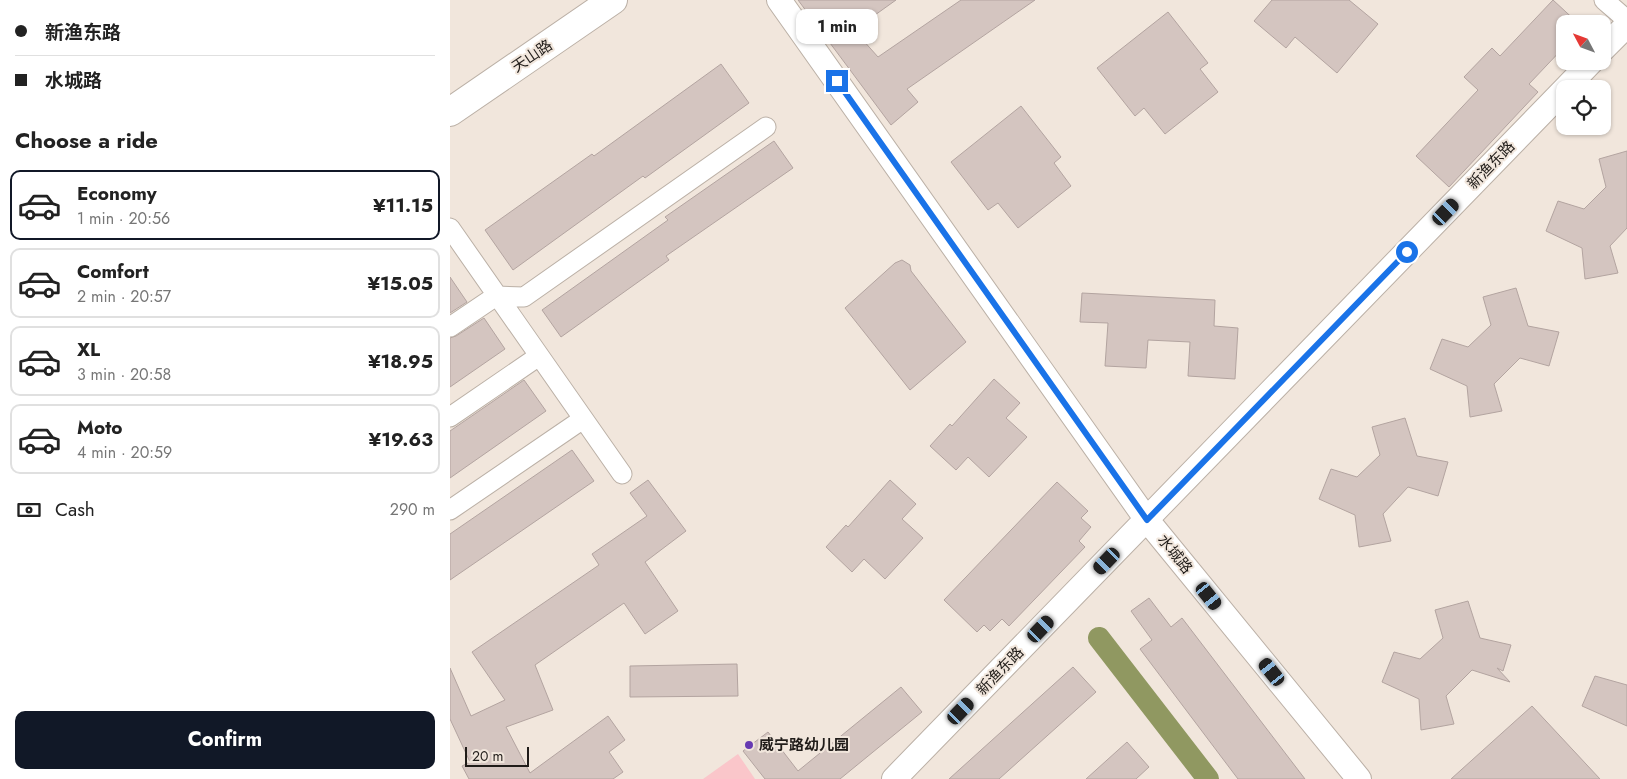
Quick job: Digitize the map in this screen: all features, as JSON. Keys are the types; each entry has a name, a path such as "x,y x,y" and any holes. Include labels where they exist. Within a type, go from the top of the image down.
{"main road":[{"name":"天山路","path":"450,112 614,0"}],"street":[{"name":"水城路","path":"779,0 1147,520 1358,779"},
{"path":"1604,0 1627,20"},
{"path":"1611,41 1627,25"},
{"name":"新渔东路","path":"1574,80 1583,70"},
{"name":"新渔东路","path":"894,779 1556,98"},
{"path":"450,327 496,296 524,297 766,127"},
{"path":"450,228 622,474"},
{"path":"450,417 539,356"},
{"path":"450,510 583,419"}],"shaded area":[{"path":"738,754 755,779 703,779"}],"building":[{"path":"798,0 896,0 854,30 878,57 961,0 1035,0 907,89 918,102 891,125"},
{"path":"1272,0 1349,0 1378,24 1337,73 1295,37 1286,48 1254,21"},
{"path":"1553,0 1569,15 1556,15 1556,56 1529,84 1538,92 1449,187 1416,156 1478,90 1464,77 1492,48 1500,56"},
{"path":"1168,12 1208,63 1200,69 1218,92 1165,134 1144,108 1135,116 1097,68"},
{"path":"721,64 749,103 645,178 643,176 513,270 485,230 592,154 594,156"},
{"path":"1021,106 1061,157 1054,163 1071,186 1018,228 998,203 988,210 951,162"},
{"path":"774,141 793,168 666,256 669,260 561,337 542,310 668,220 665,217"},
{"path":"1627,151 1627,228 1610,246 1618,273 1585,279 1582,248 1546,231 1558,201 1584,209 1606,187 1599,159"},
{"path":"902,260 910,265 911,271 966,342 910,390 845,308 895,263"},
{"path":"450,277 467,302 450,313"},
{"path":"1516,288 1528,326 1559,332 1549,366 1520,358 1494,384 1502,411 1470,417 1467,386 1430,369 1442,339 1468,347 1491,325 1483,297"},
{"path":"1082,293 1215,300 1214,326 1238,328 1235,379 1188,376 1190,342 1148,340 1146,368 1105,366 1108,323 1080,322"},
{"path":"484,318 505,349 450,387 450,338"},
{"path":"994,379 1020,403 1006,418 1027,437 989,477 968,457 956,470 930,446 950,424 952,426"},
{"path":"524,380 546,411 450,478 450,431"},
{"path":"1405,418 1417,456 1448,462 1438,496 1408,487 1383,514 1391,541 1359,547 1355,515 1319,499 1331,469 1357,477 1380,455 1372,427"},
{"path":"572,450 594,481 450,580 450,534"},
{"path":"648,480 686,531 645,562 678,611 645,634 624,603 535,665 553,710 506,727 530,773 608,716 625,740 609,752 623,772 613,779 469,779 462,766 470,762 450,719 450,668 471,716 505,700 472,652 599,565 592,554 647,516 630,493"},
{"path":"890,480 916,504 902,519 923,538 885,579 864,559 852,572 826,547 846,525 848,527"},
{"path":"1057,482 1088,511 1081,518 1091,527 1079,541 1085,547 1009,626 1002,619 990,631 984,625 977,632 944,600"},
{"path":"1149,598 1171,627 1182,618 1305,779 1238,779 1140,649 1152,640 1131,611"},
{"path":"1468,601 1480,638 1511,645 1503,671 1497,668 1510,682 1472,670 1446,696 1454,724 1421,730 1419,699 1382,682 1394,652 1420,659 1443,638 1435,610"},
{"path":"737,664 738,696 630,697 630,666"},
{"path":"1073,667 1096,692 999,779 949,779"},
{"path":"1595,676 1627,685 1627,726 1582,706"},
{"path":"901,687 922,712 840,779 765,779 743,751 768,732 798,771"},
{"path":"1532,706 1600,779 1451,779"},
{"path":"1127,742 1149,767 1136,779 1086,779"}],"waterway":[{"path":"1099,638 1208,779"}],"place":[{"name":"威宁路幼儿园","path":"749,745"}],"route":[{"path":"837,81 1147,520 1407,252"}]}
